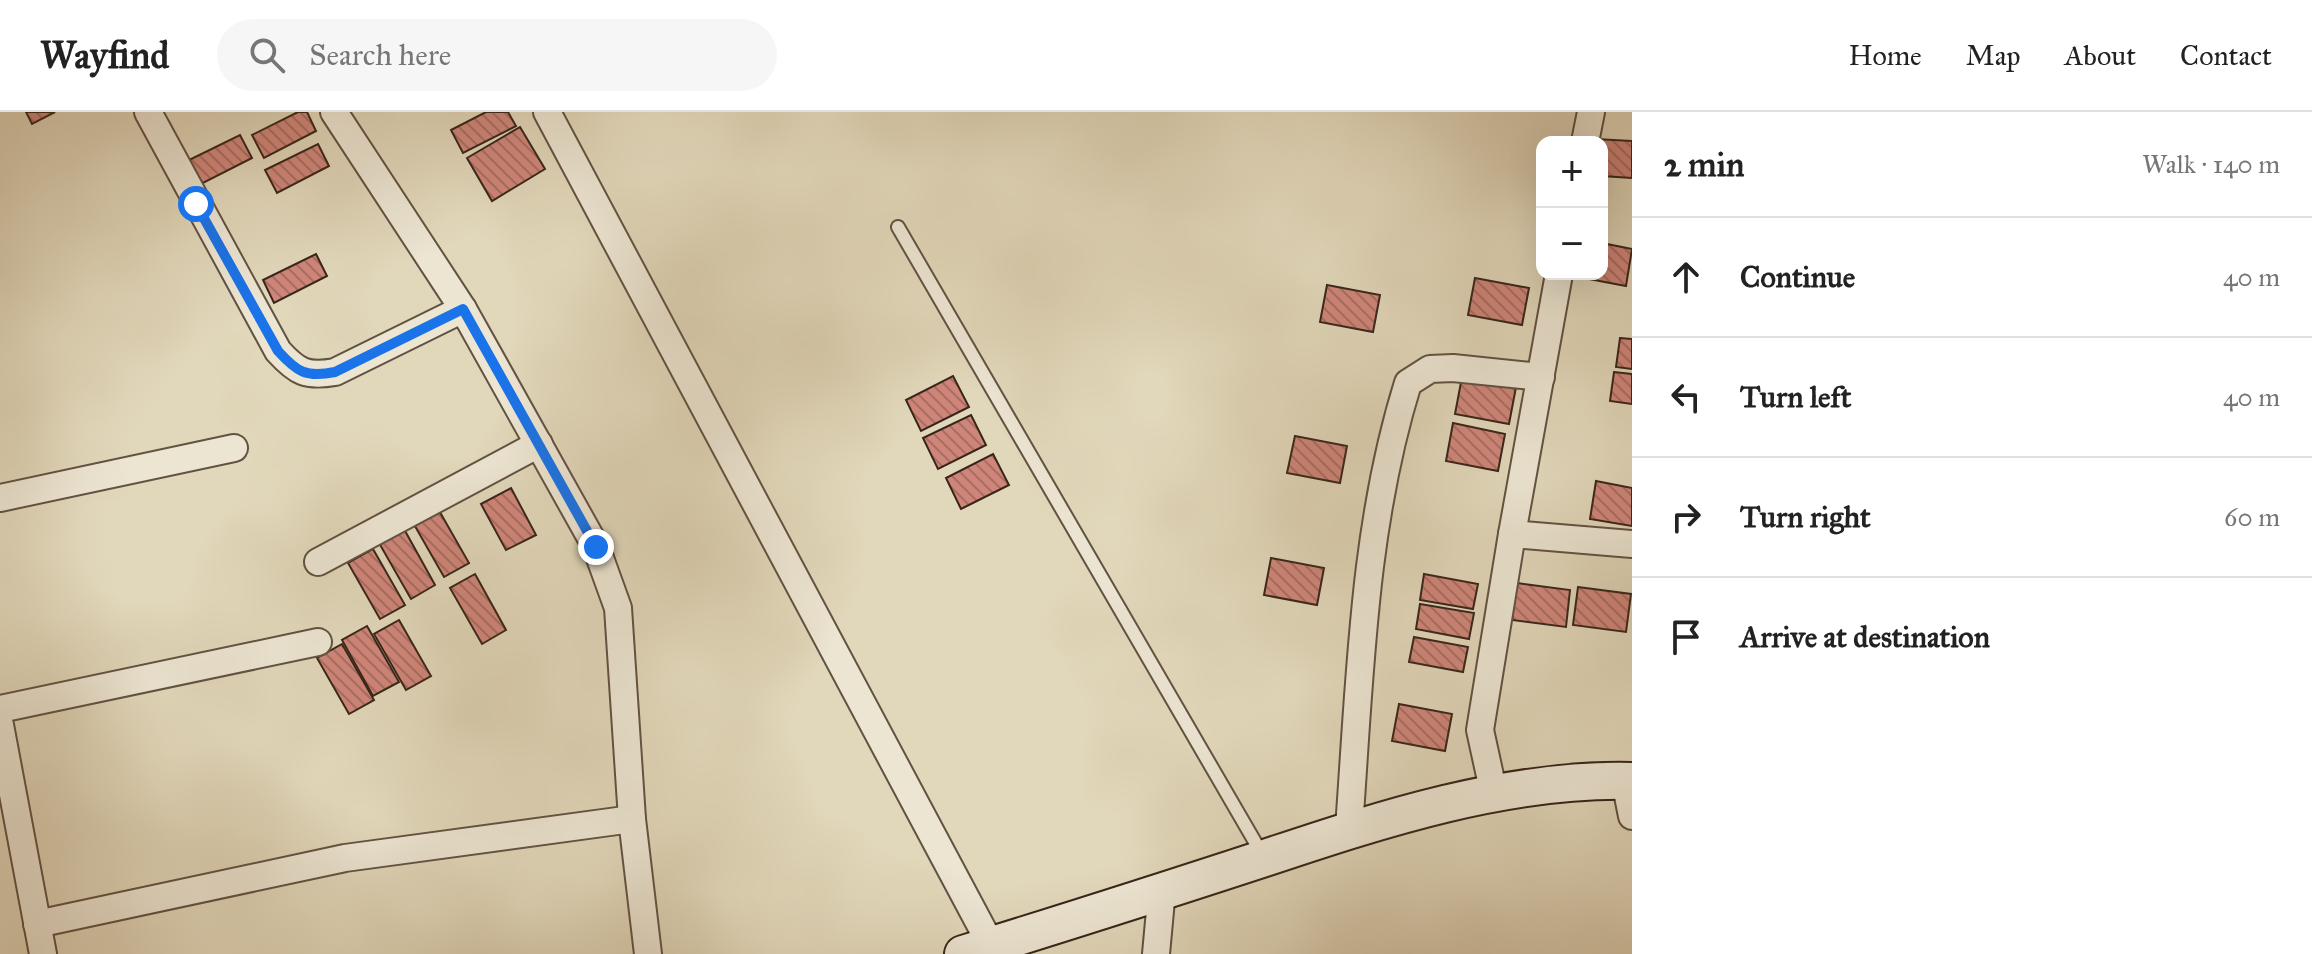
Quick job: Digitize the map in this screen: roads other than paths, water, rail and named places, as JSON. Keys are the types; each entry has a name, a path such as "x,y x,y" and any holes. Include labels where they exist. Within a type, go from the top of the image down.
{"street":[{"path":"148,112 278,351 293,368 315,376 335,372 463,309"},
{"path":"334,112 463,309 596,547 618,608 632,819 648,954"},
{"path":"547,112 977,950 1349,828 1494,794 1593,780 1628,781 1632,816"},
{"path":"1586,136 1591,112"},
{"path":"1494,794 1480,730 1558,280"},
{"path":"1349,828 1369,561 1397,419 1408,383 1430,369 1453,368 1541,377"},
{"path":"318,562 539,444"},
{"path":"0,498 234,448"},
{"path":"1512,534 1632,544"},
{"path":"0,709 318,642"},
{"path":"0,725 43,954"},
{"path":"37,924 345,858 632,819"},
{"path":"1156,954 1162,889"}],"lane":[{"path":"898,227 1264,858"}]}
